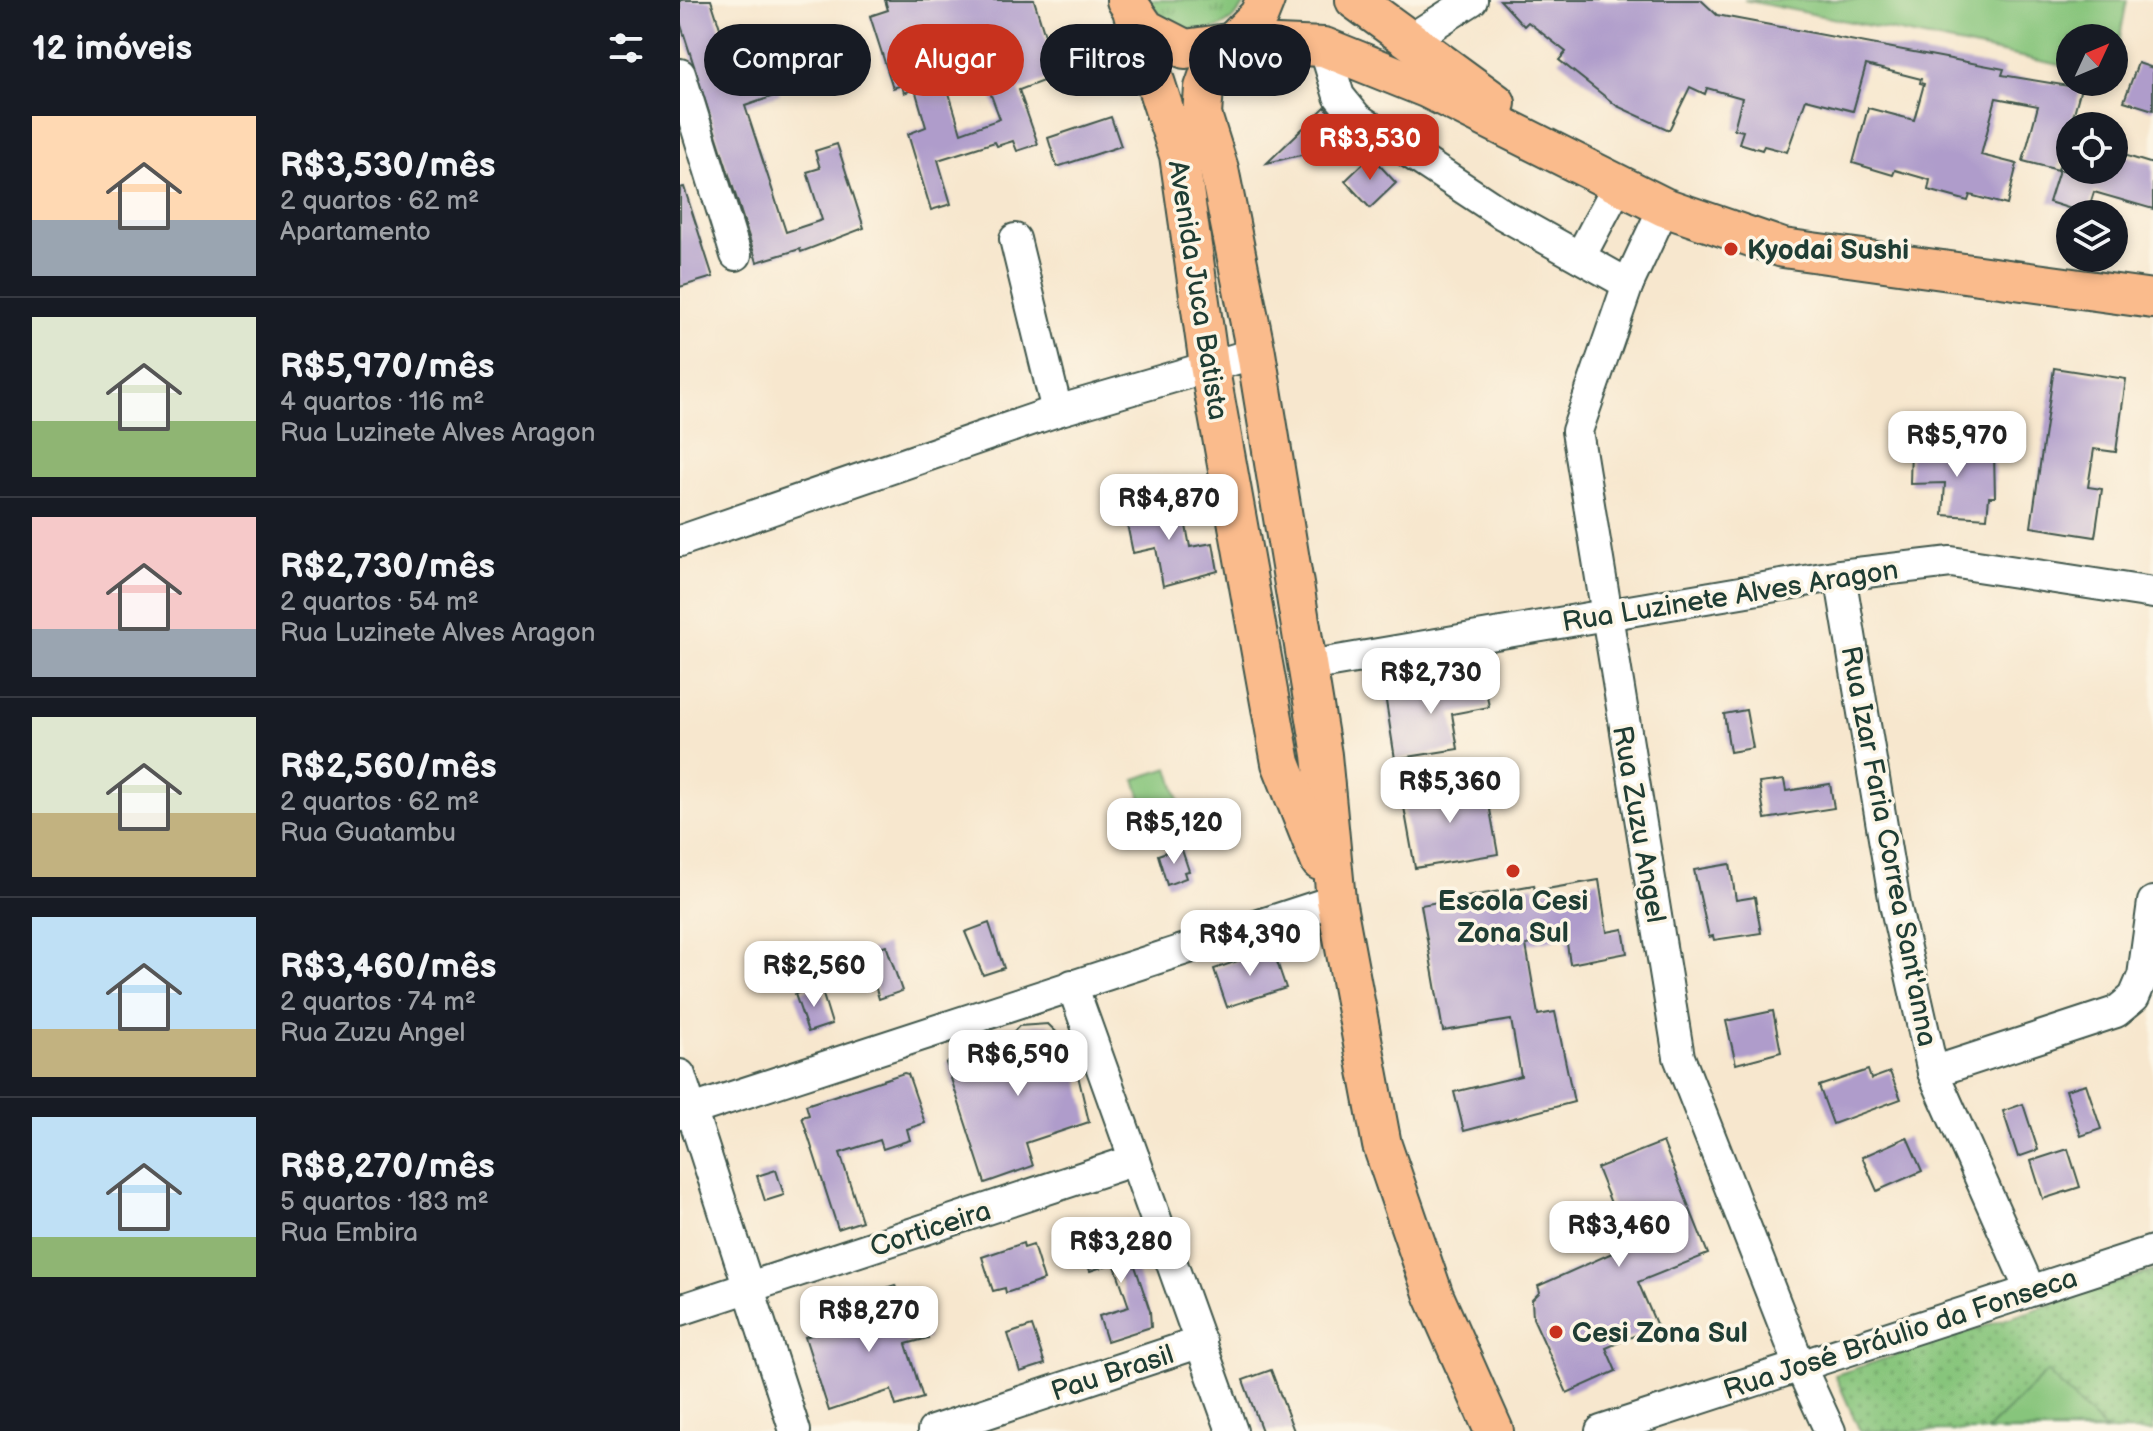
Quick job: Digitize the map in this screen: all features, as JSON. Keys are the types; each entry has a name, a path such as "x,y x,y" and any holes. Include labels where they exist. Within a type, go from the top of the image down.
{"main road":[{"name":"Avenida Juca Batista","path":"1249,24 1259,15 1265,0"},
{"path":"1355,0 1569,157"},
{"name":"Avenida Juca Batista","path":"1128,3 1179,155 1209,365 1281,763 1336,900"},
{"path":"1128,3 1146,29 1189,48"},
{"path":"1311,46 1324,47 1426,88 1664,207 1783,248 2153,299"},
{"name":"Avenida Juca Batista","path":"1203,96 1202,115 1219,169 1256,353 1322,755 1336,900 1382,1145 1434,1296 1494,1431"},
{"path":"1281,763 1289,774 1308,777 1319,769 1322,755"}],"street":[{"path":"1411,39 1472,0"},
{"path":"1324,47 1339,96 1357,118 1504,215 1628,284"},
{"path":"680,74 736,255"},
{"path":"1580,257 1618,185"},
{"name":"Rua Zuzu Angel","path":"1664,207 1628,284 1577,431 1604,614 1679,1057 1800,1366 1830,1431"},
{"path":"1015,239 1057,411"},
{"path":"680,541 1057,411 1256,353"},
{"name":"Rua Luzinete Alves Aragon","path":"1308,666 1840,575 1951,562 2153,593"},
{"name":"Rua Izar Faria Correa Sant'anna","path":"1840,575 1895,904 1933,1072 2030,1290"},
{"path":"686,1112 1336,900"},
{"path":"1933,1072 2116,1012 2134,997 2143,976 2153,902"},
{"path":"1072,985 1232,1431"},
{"path":"680,1075 686,1112 749,1288 795,1431"},
{"name":"Corticeira","path":"680,1310 1135,1160"},
{"name":"Rua José Bráulio da Fonseca","path":"1601,1431 2153,1251"},
{"name":"Pau Brasil","path":"933,1431 1201,1342"}],"green space":[{"path":"1147,0 1247,0 1226,24 1189,24 1189,29 1158,12"},
{"path":"1744,0 2127,0 2122,24 2056,24 2056,64"},
{"path":"1169,768 1189,833 1155,844 1135,779"},
{"path":"2153,1271 2153,1431 1860,1431 1835,1375"},
{"path":"2047,1372 2105,1430 1986,1431"}],"building":[{"path":"680,0 711,0 719,24 704,24 704,96 774,96 745,106 786,232 822,220 807,172 820,168 815,151 837,144 864,228 801,252 800,249 757,262 680,22"},
{"path":"885,0 1034,0 1042,24 1040,82 1024,88 1024,24 887,24 887,69 870,16 888,10"},
{"path":"1500,0 1701,0 1717,15 2004,69 2002,75 2056,84 2056,96 2079,96 2074,112 2056,112 2056,169 2023,161 2038,106 1996,98 1981,155 2017,164 2007,205 1970,195 1968,201 1928,190 1930,180 1895,170 1893,175 1853,163 1868,108 1914,120 1924,84 1920,83 1921,79 1866,65 1853,111 1806,99 1787,152 1764,146 1762,150 1739,143 1743,131 1734,129 1742,98 1707,88 1705,94 1690,87 1669,130 1617,106 1559,60 1566,52 1528,22 1524,26"},
{"path":"2138,63 2153,68 2153,110 2124,101"},
{"path":"917,96 950,96 961,133 1000,119 991,96 1021,96 1038,144 1017,151 1013,141 997,146 995,142 938,160 951,204 931,210 908,134 926,127"},
{"path":"1325,107 1330,114 1324,139 1309,153 1267,163"},
{"path":"1111,117 1121,146 1057,167 1048,138"},
{"path":"1371,156 1396,183 1370,208 1345,181"},
{"path":"2128,156 2153,164 2153,209 2094,192 2091,200 2056,200 2056,204 2049,202 2056,180 2056,184 2128,184"},
{"path":"684,187 713,277 680,287 680,188"},
{"path":"2054,368 2126,379 2116,452 2094,449 2088,487 2102,489 2095,537 2031,527"},
{"path":"1911,448 1949,448 1949,451 1994,454 1995,497 1989,497 1987,518 1943,515 1945,483 1910,484"},
{"path":"1168,500 1171,512 1181,510 1184,515 1190,547 1213,543 1218,571 1163,586 1156,548 1133,553 1124,509"},
{"path":"1484,678 1489,707 1452,714 1458,749 1395,759 1385,695"},
{"path":"1746,710 1753,748 1730,752 1724,714"},
{"path":"1784,780 1786,791 1830,784 1834,808 1765,819 1759,783"},
{"path":"1485,782 1498,854 1415,868 1402,796"},
{"path":"1181,847 1189,871 1184,872 1186,878 1167,885 1158,855"},
{"path":"1730,864 1736,900 1755,897 1761,933 1714,940 1713,936 1709,937 1694,870"},
{"path":"1599,880 1607,932 1623,929 1627,953 1570,964 1566,937 1526,945 1538,1015 1555,1012 1574,1102 1464,1131 1454,1092 1521,1076 1511,1020 1443,1031 1421,905 1534,885 1535,891"},
{"path":"989,923 1004,968 983,975 965,932"},
{"path":"886,945 902,991 879,999 865,952"},
{"path":"1266,951 1275,956 1286,988 1227,1007 1214,969"},
{"path":"820,985 832,1024 808,1032 795,994"},
{"path":"1773,1011 1781,1052 1736,1064 1726,1021"},
{"path":"1048,1024 1071,1046 1089,1122 1026,1143 1033,1166 985,1183 946,1063 970,1055 976,1072 1019,1026"},
{"path":"1868,1070 1871,1079 1890,1072 1901,1099 1833,1124 1819,1086"},
{"path":"908,1074 925,1123 907,1129 910,1140 883,1149 880,1140 840,1153 862,1221 838,1229 802,1117 809,1115 806,1105"},
{"path":"2086,1084 2101,1129 2081,1136 2066,1090"},
{"path":"2023,1104 2038,1150 2018,1157 2003,1111"},
{"path":"1907,1137 1922,1171 1877,1191 1862,1157"},
{"path":"1663,1142 1708,1254 1638,1282 1657,1326 1606,1348 1616,1371 1567,1393 1533,1318 1532,1300 1540,1292 1538,1286 1628,1246 1597,1168"},
{"path":"2068,1149 2080,1187 2043,1199 2031,1161"},
{"path":"776,1170 784,1195 765,1201 757,1176"},
{"path":"1129,1232 1137,1256 1132,1257 1150,1311 1151,1327 1107,1341 1099,1316 1129,1307 1114,1263 1090,1271 1081,1247"},
{"path":"1023,1243 1024,1248 1033,1245 1044,1280 1006,1293 1005,1288 993,1291 982,1257"},
{"path":"895,1285 907,1322 921,1317 928,1338 906,1344 923,1398 896,1406 891,1390 829,1411 805,1337 867,1317 861,1296"},
{"path":"1032,1326 1045,1364 1020,1372 1008,1334"},
{"path":"1271,1370 1294,1431 1262,1431 1243,1380"}],"place":[{"name":"Kyodai Sushi","path":"1731,249"},
{"name":"Escola Cesi Zona Sul","path":"1513,871"},
{"name":"Cesi Zona Sul","path":"1556,1332"}]}
